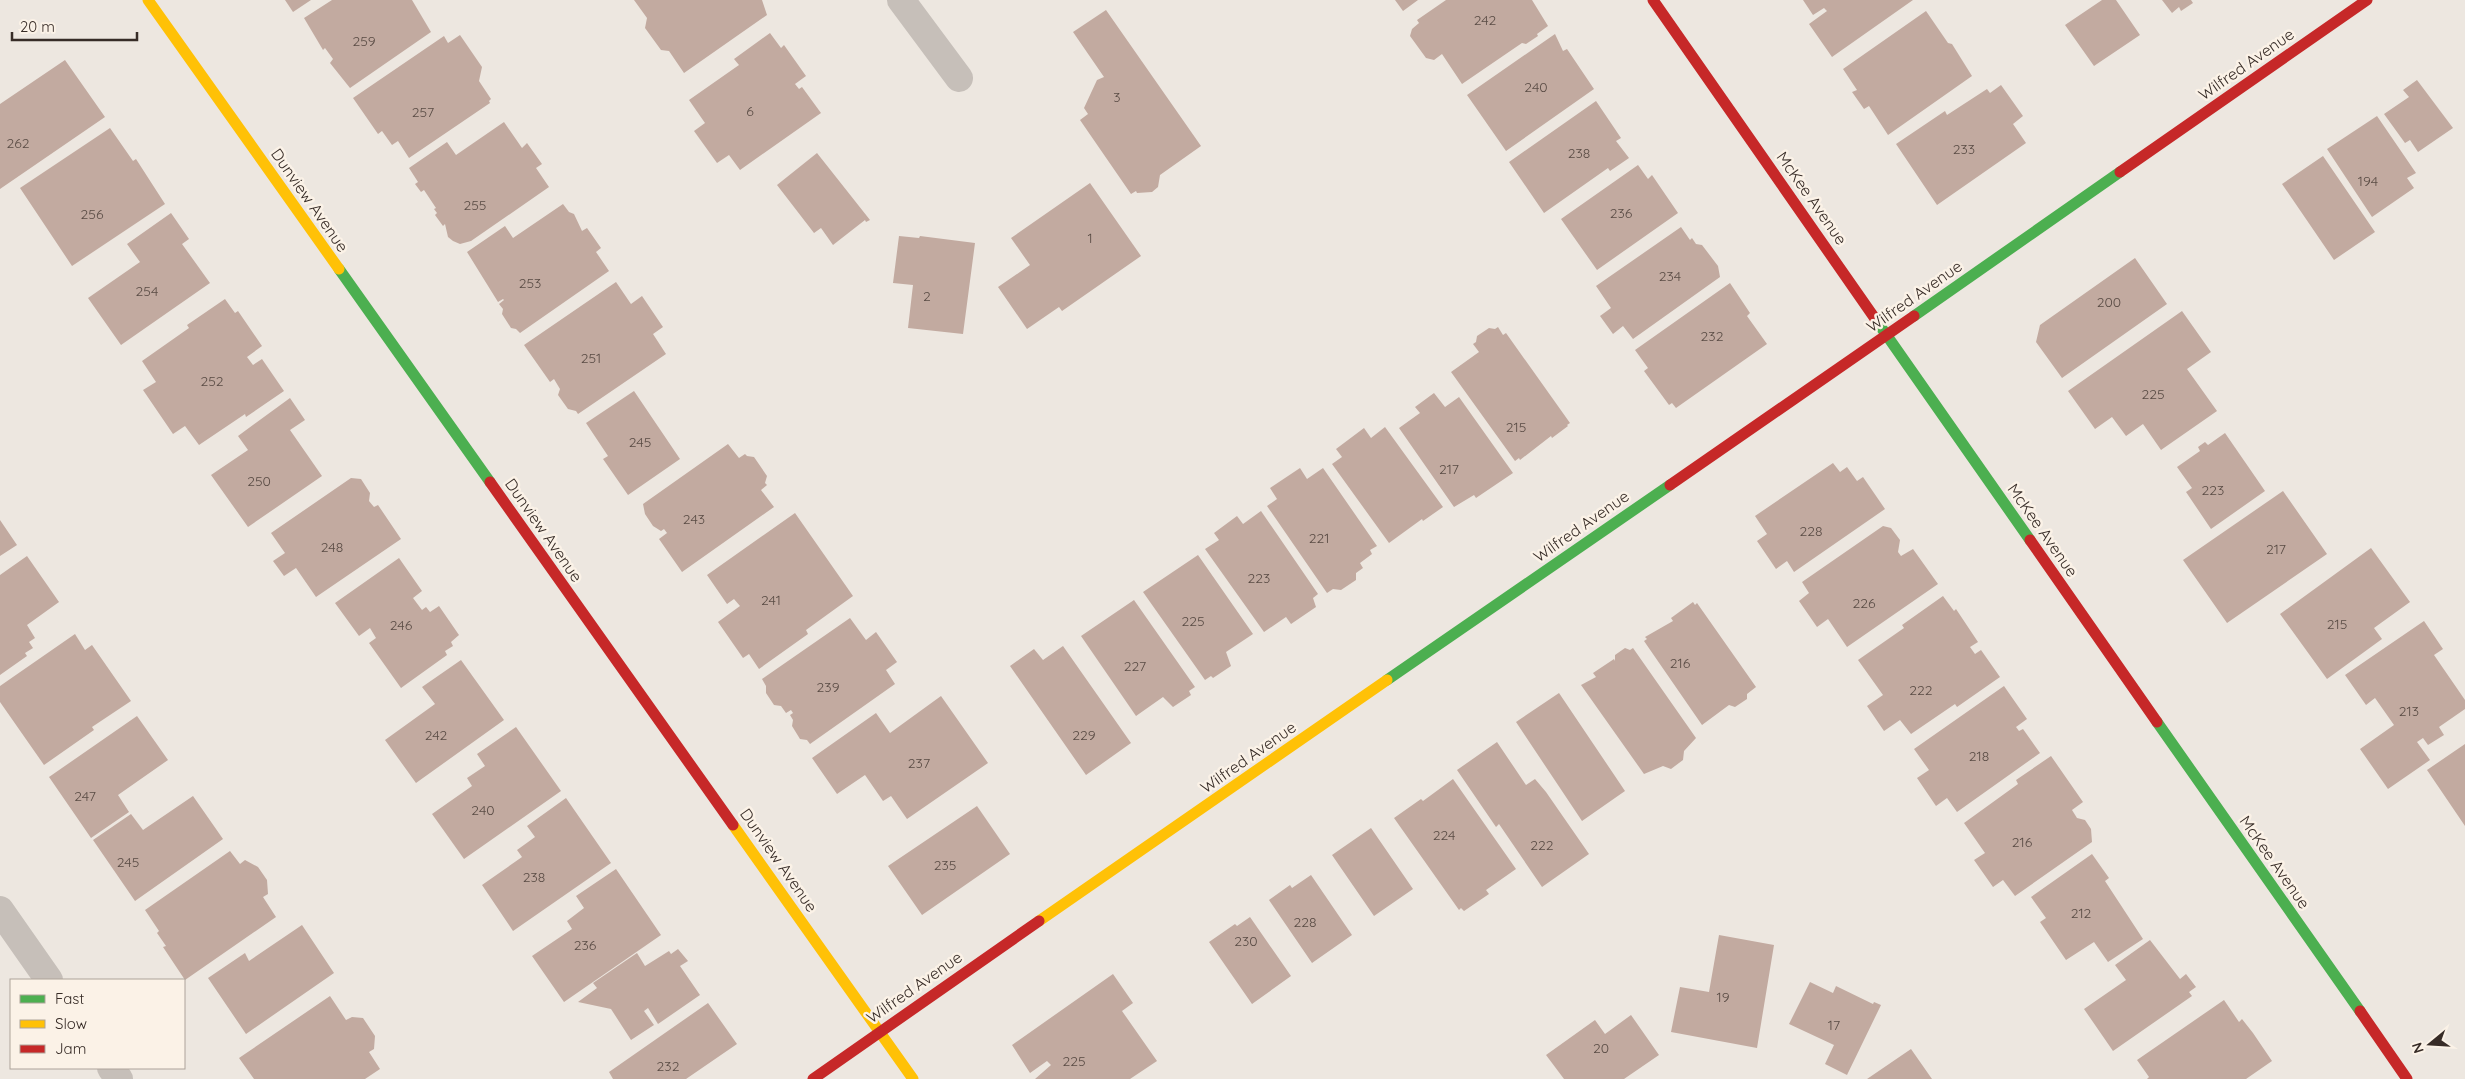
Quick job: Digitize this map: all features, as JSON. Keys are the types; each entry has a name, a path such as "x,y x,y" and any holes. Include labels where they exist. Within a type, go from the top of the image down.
{"street":[{"name":"Dunview Avenue","path":"148,0 913,1079"},
{"path":"901,0 959,78"},
{"name":"McKee Avenue","path":"1654,0 2407,1079"},
{"name":"Wilfred Avenue","path":"813,1079 880,1030 1886,335 2367,0"},
{"path":"0,910 48,979"}],"building":[{"path":"285,0 311,0 293,12"},
{"path":"332,0 412,0 431,32 350,88 330,63 333,59 325,48 323,50 304,18"},
{"path":"634,0 762,0 767,15 684,73 669,51 661,50 645,28 647,18"},
{"path":"1395,0 1418,0 1403,11"},
{"path":"1446,0 1532,0 1548,26 1537,34 1538,36 1526,44 1522,43 1462,84 1442,54 1434,60 1426,58 1410,36 1412,29 1419,23 1417,20"},
{"path":"1803,0 1913,0 1832,57 1809,24 1827,11 1824,8 1813,15"},
{"path":"2102,0 2116,0 2140,35 2094,66 2065,25"},
{"path":"2162,0 2191,0 2193,3 2181,11 2179,7 2172,13"},
{"path":"1106,10 1201,146 1160,175 1158,187 1152,192 1137,193 1136,191 1131,194 1080,120 1088,114 1084,108 1097,80 1104,77 1073,32"},
{"path":"1926,11 1948,43 1952,44 1972,76 1888,135 1869,106 1864,109 1852,92 1857,90 1843,69"},
{"path":"770,33 781,48 784,45 806,76 795,84 799,89 802,87 821,113 740,170 729,155 717,163 694,131 705,123 689,100 739,65 734,59"},
{"path":"1555,34 1563,51 1567,49 1594,89 1506,151 1467,95"},
{"path":"460,35 482,67 479,81 491,99 490,103 409,158 398,141 392,145 382,131 378,134 353,98 444,36 448,43"},
{"path":"65,60 105,117 0,189 0,104"},
{"path":"2417,80 2453,128 2418,152 2410,140 2405,143 2384,114 2409,97 2403,90"},
{"path":"2001,85 2023,116 2013,124 2026,143 1937,205 1896,144 1945,111 1947,115 1987,89 1990,93"},
{"path":"1596,101 1621,138 1616,141 1629,158 1610,171 1608,168 1544,213 1509,162"},
{"path":"2377,116 2416,173 2407,178 2414,188 2372,217 2327,149"},
{"path":"504,122 522,148 527,143 542,164 536,168 549,187 471,241 460,244 448,237 445,224 443,226 435,215 437,213 434,209 436,208 424,190 421,192 415,184 418,182 409,168 447,142 456,155"},
{"path":"110,128 133,161 136,159 165,204 72,266 20,188"},
{"path":"817,153 870,220 866,222 865,220 833,245 821,228 814,233 777,185"},
{"path":"2323,156 2375,232 2334,260 2282,184"},
{"path":"1638,165 1648,179 1652,175 1678,213 1597,270 1561,219"},
{"path":"1090,183 1141,256 1062,311 1059,307 1027,329 998,287 1030,265 1011,238"},
{"path":"563,204 569,212 574,214 582,231 587,228 601,248 596,252 609,271 520,333 516,329 511,328 502,314 503,309 499,304 504,300 498,302 467,252 505,226 513,238"},
{"path":"171,213 189,239 182,244 210,283 121,345 88,298 140,262 127,244"},
{"path":"1681,227 1690,240 1692,238 1696,244 1702,245 1718,266 1720,277 1633,339 1623,326 1613,334 1600,316 1611,308 1596,286"},
{"path":"899,236 919,238 920,236 975,243 963,334 908,328 913,285 893,283"},
{"path":"2135,258 2167,304 2062,378 2036,342 2040,325"},
{"path":"616,282 631,304 642,296 663,327 653,334 666,354 578,414 576,411 568,409 558,395 560,389 554,379 550,382 524,345"},
{"path":"1730,283 1750,313 1747,316 1767,344 1676,408 1672,403 1669,405 1644,371 1648,368 1635,350"},
{"path":"225,299 235,313 238,311 262,346 247,357 253,365 262,359 284,391 246,417 245,414 199,445 185,426 173,434 143,390 156,382 142,361 189,328 187,325"},
{"path":"2182,311 2211,352 2187,369 2217,411 2161,450 2143,424 2126,436 2112,417 2095,429 2068,391"},
{"path":"1498,327 1503,335 1506,333 1570,423 1552,438 1551,436 1520,460 1519,458 1515,461 1451,372 1479,352 1473,344 1476,342 1477,336 1489,328 1495,329"},
{"path":"634,391 680,459 628,495 603,459 608,456 586,423"},
{"path":"1434,393 1445,407 1459,397 1513,473 1476,498 1474,495 1454,507 1399,428 1420,413 1415,407"},
{"path":"290,398 305,420 290,430 322,476 248,527 211,475 248,450 238,436"},
{"path":"1385,427 1443,507 1423,521 1422,519 1389,543 1332,464 1342,457 1336,449 1364,428 1371,438"},
{"path":"2225,433 2265,491 2211,529 2186,492 2192,488 2177,467 2200,451 2198,447 2205,442 2208,445"},
{"path":"728,444 739,458 745,454 754,457 767,476 765,483 767,485 761,490 774,507 682,572 659,539 667,533 664,529 661,531 653,526 645,514 643,504"},
{"path":"1833,463 1840,472 1847,467 1857,481 1863,477 1885,509 1794,572 1787,561 1776,569 1757,541 1767,534 1755,516"},
{"path":"1300,468 1307,479 1323,468 1377,546 1370,550 1372,554 1360,563 1363,568 1356,573 1356,580 1341,590 1333,589 1327,593 1267,506 1277,499 1270,488"},
{"path":"351,478 361,479 370,493 369,501 374,507 378,505 401,539 316,597 296,568 284,576 273,561 285,553 271,533"},
{"path":"2283,491 2327,554 2227,623 2183,560"},
{"path":"1261,511 1318,594 1313,598 1316,607 1291,624 1286,617 1264,632 1205,549 1219,540 1214,533 1237,516 1243,524"},
{"path":"795,513 853,596 806,630 808,634 759,669 749,654 743,658 718,622 740,606 734,599 727,604 707,575"},
{"path":"0,520 17,545 0,556"},
{"path":"1883,526 1891,528 1900,540 1898,552 1901,556 1913,549 1938,584 1847,647 1828,619 1817,627 1799,601 1809,593 1802,582"},
{"path":"2371,548 2410,602 2374,628 2382,639 2327,679 2280,614"},
{"path":"1198,555 1253,634 1226,652 1231,666 1213,678 1211,676 1205,680 1143,592"},
{"path":"27,556 59,602 27,625 35,638 29,642 33,648 25,653 27,656 0,675 0,575"},
{"path":"399,558 422,591 413,598 422,610 426,607 430,612 439,606 459,635 451,642 453,646 445,651 447,655 401,688 369,643 376,638 370,628 359,636 335,603"},
{"path":"1943,596 1954,611 1956,609 1978,642 1970,647 1975,654 1981,650 2000,677 1957,707 1955,704 1911,734 1900,720 1884,731 1867,706 1883,695 1858,660 1904,628 1902,625"},
{"path":"1134,600 1195,687 1189,691 1191,695 1173,707 1163,697 1136,716 1081,636"},
{"path":"1693,602 1695,605 1697,603 1756,687 1747,694 1747,699 1735,707 1729,705 1702,725 1644,641 1647,639 1645,637 1673,621 1671,618"},
{"path":"850,618 866,640 876,632 897,662 886,670 895,684 810,744 807,740 800,739 792,726 793,720 790,715 793,713 791,710 786,713 781,706 774,705 766,693 766,686 762,679"},
{"path":"2424,621 2443,649 2434,655 2465,700 2465,709 2439,727 2444,735 2428,745 2423,738 2417,742 2430,760 2388,789 2360,749 2394,725 2375,698 2366,705 2345,675"},
{"path":"75,634 85,650 92,645 131,701 92,727 94,730 44,765 0,702 0,686"},
{"path":"1063,646 1131,743 1086,775 1010,666 1034,649 1043,660"},
{"path":"1625,648 1630,650 1633,648 1696,738 1684,751 1683,760 1671,769 1663,766 1644,774 1581,685 1596,677 1593,673 1614,659 1615,661 1615,655"},
{"path":"461,660 504,720 416,783 385,740 435,704 422,687"},
{"path":"2004,686 2027,719 2016,727 2019,731 2023,729 2040,753 1957,812 1947,798 1936,806 1917,778 1929,770 1914,749"},
{"path":"1559,693 1625,791 1582,821 1516,722"},
{"path":"941,696 988,763 907,819 891,796 883,801 865,775 837,794 812,758 876,713 890,733"},
{"path":"137,716 168,760 118,795 129,812 91,838 49,777"},
{"path":"516,727 561,791 464,859 432,814 472,786 467,778 485,766 477,754"},
{"path":"1497,742 1526,785 1535,779 1546,792 1589,854 1542,887 1499,824 1496,827 1457,770"},
{"path":"2465,744 2465,826 2427,770"},
{"path":"2051,756 2083,802 2072,810 2077,818 2085,820 2091,829 2092,842 2015,896 2003,880 1993,887 1974,860 1985,853 1964,823 2018,784 2016,780"},
{"path":"1453,779 1516,869 1486,890 1489,894 1464,911 1461,908 1459,910 1394,818 1421,799 1423,801"},
{"path":"193,796 223,839 135,901 93,840 131,814 143,830"},
{"path":"566,798 611,863 513,931 482,885 522,857 517,850 535,837 527,826"},
{"path":"977,806 1010,854 922,915 888,866"},
{"path":"1371,828 1413,889 1374,916 1332,855"},
{"path":"230,851 240,864 245,860 258,867 267,880 268,894 263,897 276,917 185,980 163,947 166,946 157,933 159,931 145,910"},
{"path":"2092,854 2109,878 2105,881 2143,939 2108,962 2094,942 2066,960 2040,922 2046,918 2031,897"},
{"path":"616,869 661,935 564,1002 532,956 572,929 567,921 584,908 576,896"},
{"path":"1311,875 1352,935 1312,963 1269,900 1290,885 1292,888"},
{"path":"1250,917 1291,976 1252,1004 1209,942 1235,924 1237,926"},
{"path":"302,925 334,973 246,1034 208,978 245,953 249,961"},
{"path":"1719,935 1774,945 1757,1048 1671,1032 1680,987 1709,992"},
{"path":"2150,940 2180,979 2186,974 2196,987 2189,992 2192,996 2113,1051 2084,1009 2126,980 2115,965"},
{"path":"678,949 688,961 680,966 700,995 658,1024 648,1008 644,1011 654,1025 631,1040 611,1009 578,1002 597,988 593,983 637,953 645,966 669,951 671,954"},
{"path":"1113,974 1133,1003 1122,1011 1157,1061 1130,1079 1035,1079 1051,1065 1047,1061 1030,1073 1012,1045"},
{"path":"1810,982 1833,993 1836,986 1873,1004 1874,1002 1881,1005 1847,1075 1825,1064 1834,1045 1789,1024"},
{"path":"330,996 346,1020 352,1017 363,1018 375,1036 374,1049 369,1052 380,1069 365,1079 254,1079 239,1058"},
{"path":"2224,1000 2239,1022 2242,1019 2272,1061 2246,1079 2147,1079 2149,1077 2137,1060"},
{"path":"708,1003 737,1044 686,1079 613,1079 609,1072"},
{"path":"1631,1015 1659,1055 1624,1079 1564,1079 1546,1055 1595,1020 1605,1034"},
{"path":"1911,1049 1932,1079 1867,1079"}],"traffic: fast":[{"path":"1914,316 2120,172"},
{"path":"339,269 490,482"},
{"path":"1876,320 2030,540"},
{"path":"1387,680 1670,485"},
{"path":"2157,722 2360,1011"}],"traffic: slow":[{"path":"148,0 339,269"},
{"path":"1039,921 1387,680"},
{"path":"733,825 913,1079"}],"traffic: jam":[{"path":"1653,0 1876,320"},
{"path":"2120,172 2367,0"},
{"path":"1670,485 1914,316"},
{"path":"490,482 733,825"},
{"path":"2030,540 2157,722"},
{"path":"813,1079 1039,921"},
{"path":"2360,1011 2407,1079"}]}
